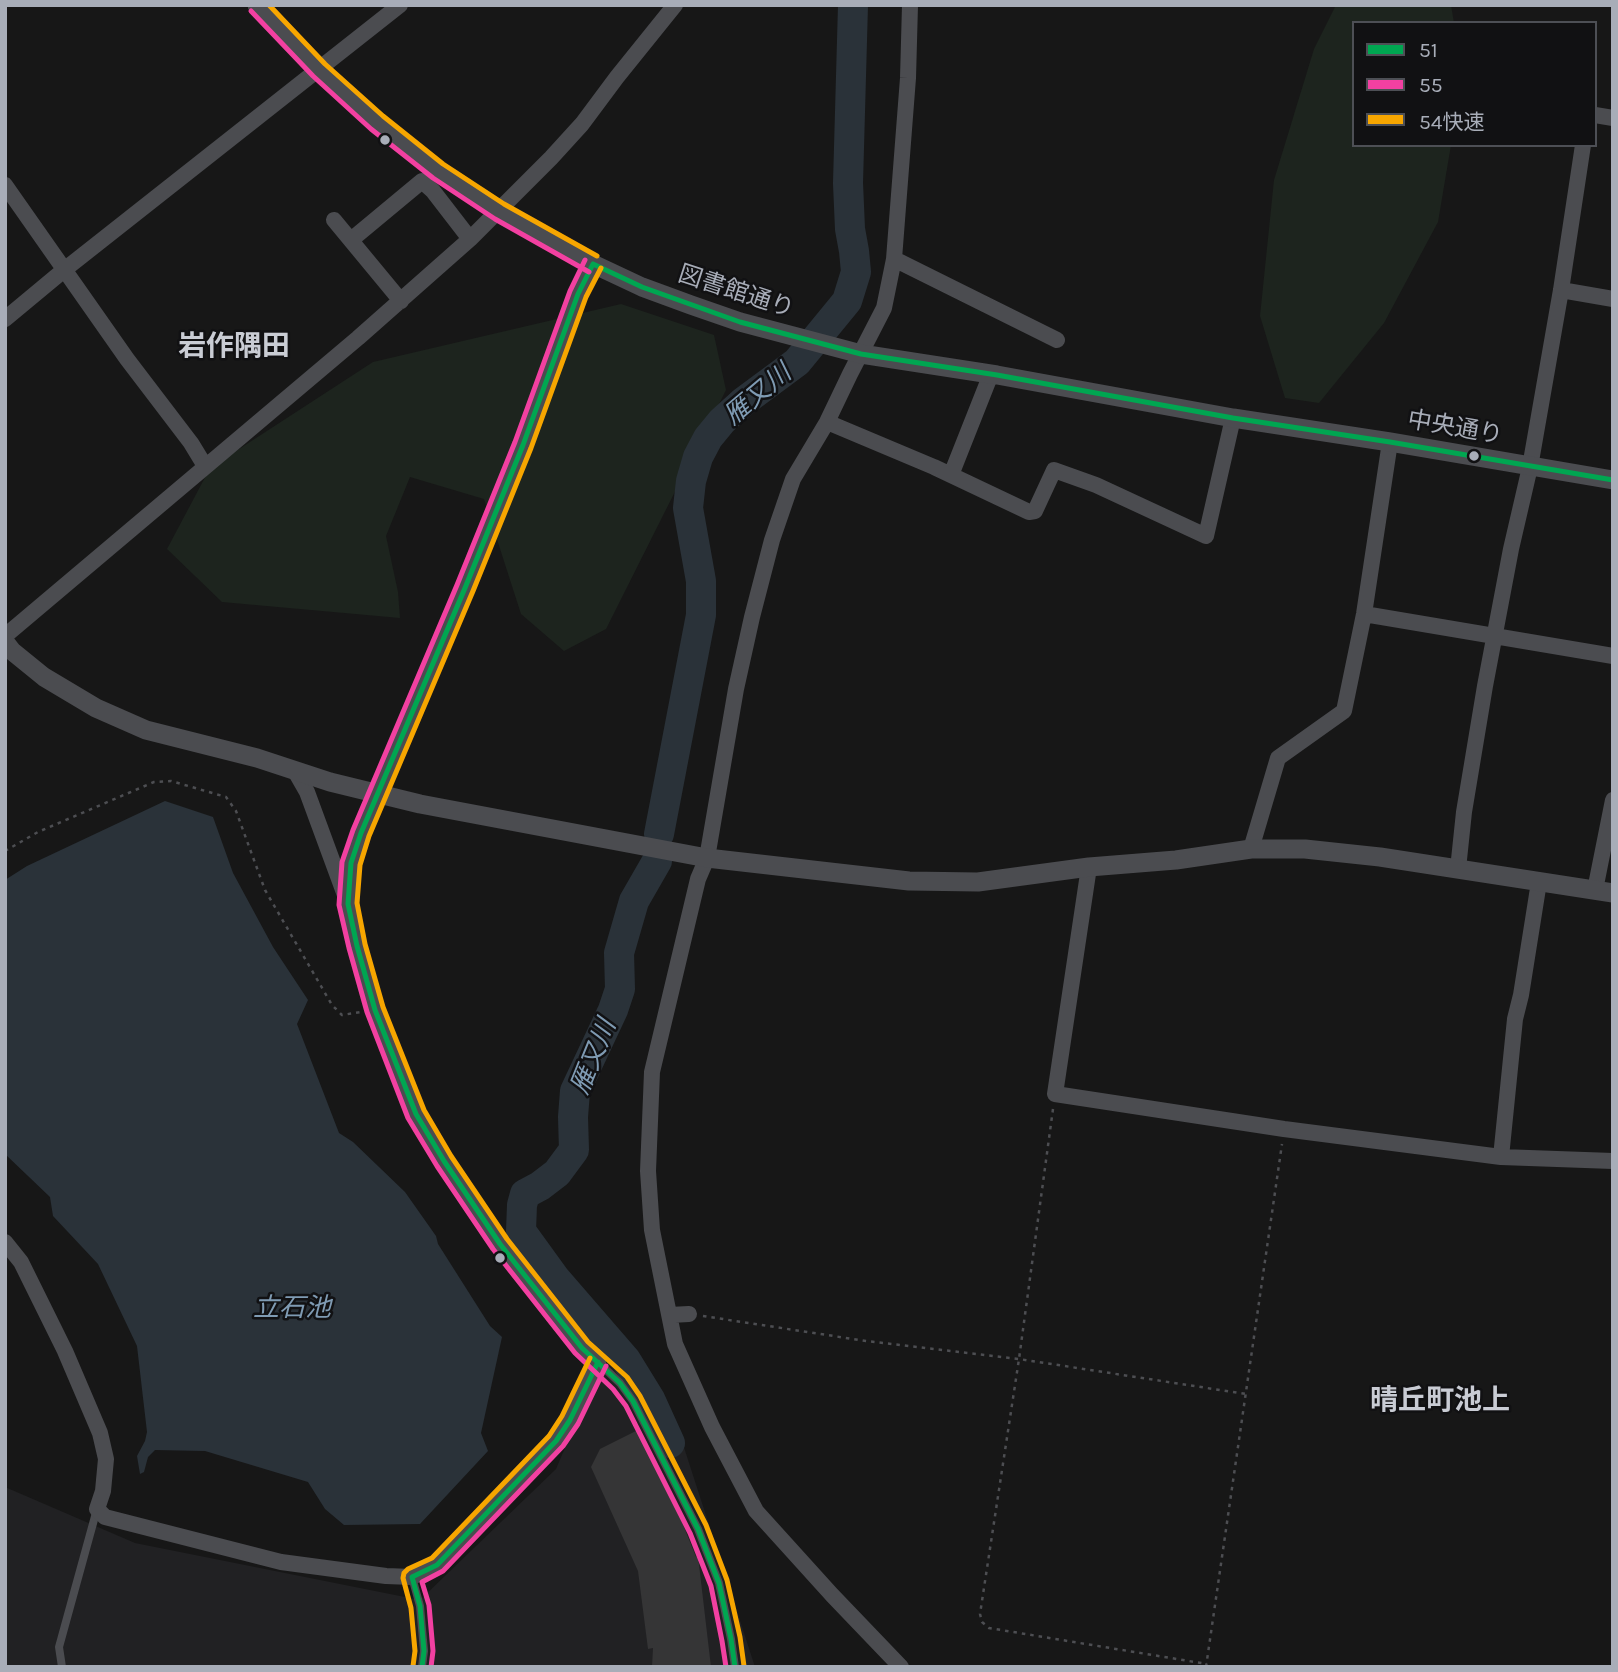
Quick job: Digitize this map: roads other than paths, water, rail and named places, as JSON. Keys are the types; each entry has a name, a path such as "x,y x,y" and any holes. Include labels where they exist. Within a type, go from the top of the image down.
{"street":[{"name":"図書館通り","path":"257,5 318,70 387,131 438,171 499,211 593,264 642,287 795,338 861,354 991,374 1233,418 1288,425"},
{"path":"5,319 400,5"},
{"path":"5,636 401,301 470,239 582,124 617,76 676,5"},
{"path":"901,1667 756,1511 712,1427 676,1344 652,1230 648,1171 652,1072 698,879 707,858 736,689 772,540 793,479 827,422 884,308 894,259 908,78 910,5"},
{"path":"1458,869 1464,812 1485,686 1511,549 1530,467 1583,147"},
{"path":"351,240 422,181 470,239"},
{"path":"5,185 205,466"},
{"path":"334,220 401,301"},
{"path":"894,259 1058,340"},
{"path":"348,904 351,863 377,794 465,588 523,445 578,295 593,264"},
{"path":"1561,290 1613,299"},
{"path":"951,475 991,374"},
{"path":"827,422 1029,512 1035,511 1054,470 1096,485 1206,536 1233,418"},
{"name":"中央通り","path":"1288,425 1613,480"},
{"path":"1251,849 1278,758 1344,711 1364,614 1390,442"},
{"path":"1364,614 1613,656"},
{"path":"5,642 44,677 96,708 146,730 257,758 330,782 420,804 707,858 909,881 978,882 1251,849 1305,849 1380,857 1604,892 1613,800"},
{"path":"5,1242 21,1262 65,1351 100,1433 106,1459 103,1491 97,1509 105,1517 281,1562 412,1577 438,1565 556,1441 570,1420 598,1362 582,1348 500,1244 416,1114 375,1010 348,904 307,792 295,771"},
{"path":"1089,867 1055,1094 1284,1129 1501,1157 1613,1161"},
{"path":"1501,1157 1515,1019 1539,882"},
{"path":"670,1315 689,1314"}],"lane":[{"path":"598,1362 620,1383 633,1401 698,1529 719,1583 735,1667"},
{"path":"62,1667 59,1647 97,1509"},
{"path":"412,1577 420,1606 424,1651 422,1667"}],"water":[{"name":"立石池","path":"165,801 213,817 233,873 273,947 308,1000 297,1024 339,1133 353,1142 405,1192 436,1236 438,1244 490,1326 502,1337 481,1433 488,1451 420,1524 344,1525 325,1509 308,1482 205,1451 155,1450 148,1457 144,1472 140,1474 137,1456 147,1432 137,1346 98,1264 53,1216 50,1197 5,1154 5,880 27,866"}],"waterway":[{"name":"雁又川","path":"659,834 701,615 701,581 688,508 691,481 698,457 708,438 722,421 797,362 847,301 856,272 850,229 848,183 853,5"},
{"name":"雁又川","path":"657,861 634,901 619,953 620,989 613,1010 575,1091 574,1150 557,1173 525,1194 521,1231 555,1278 626,1360 650,1399 670,1443"}],"district":[{"name":"岩作隅田","path":"234,347"},
{"name":"晴丘町池上","path":"1440,1401"}]}
